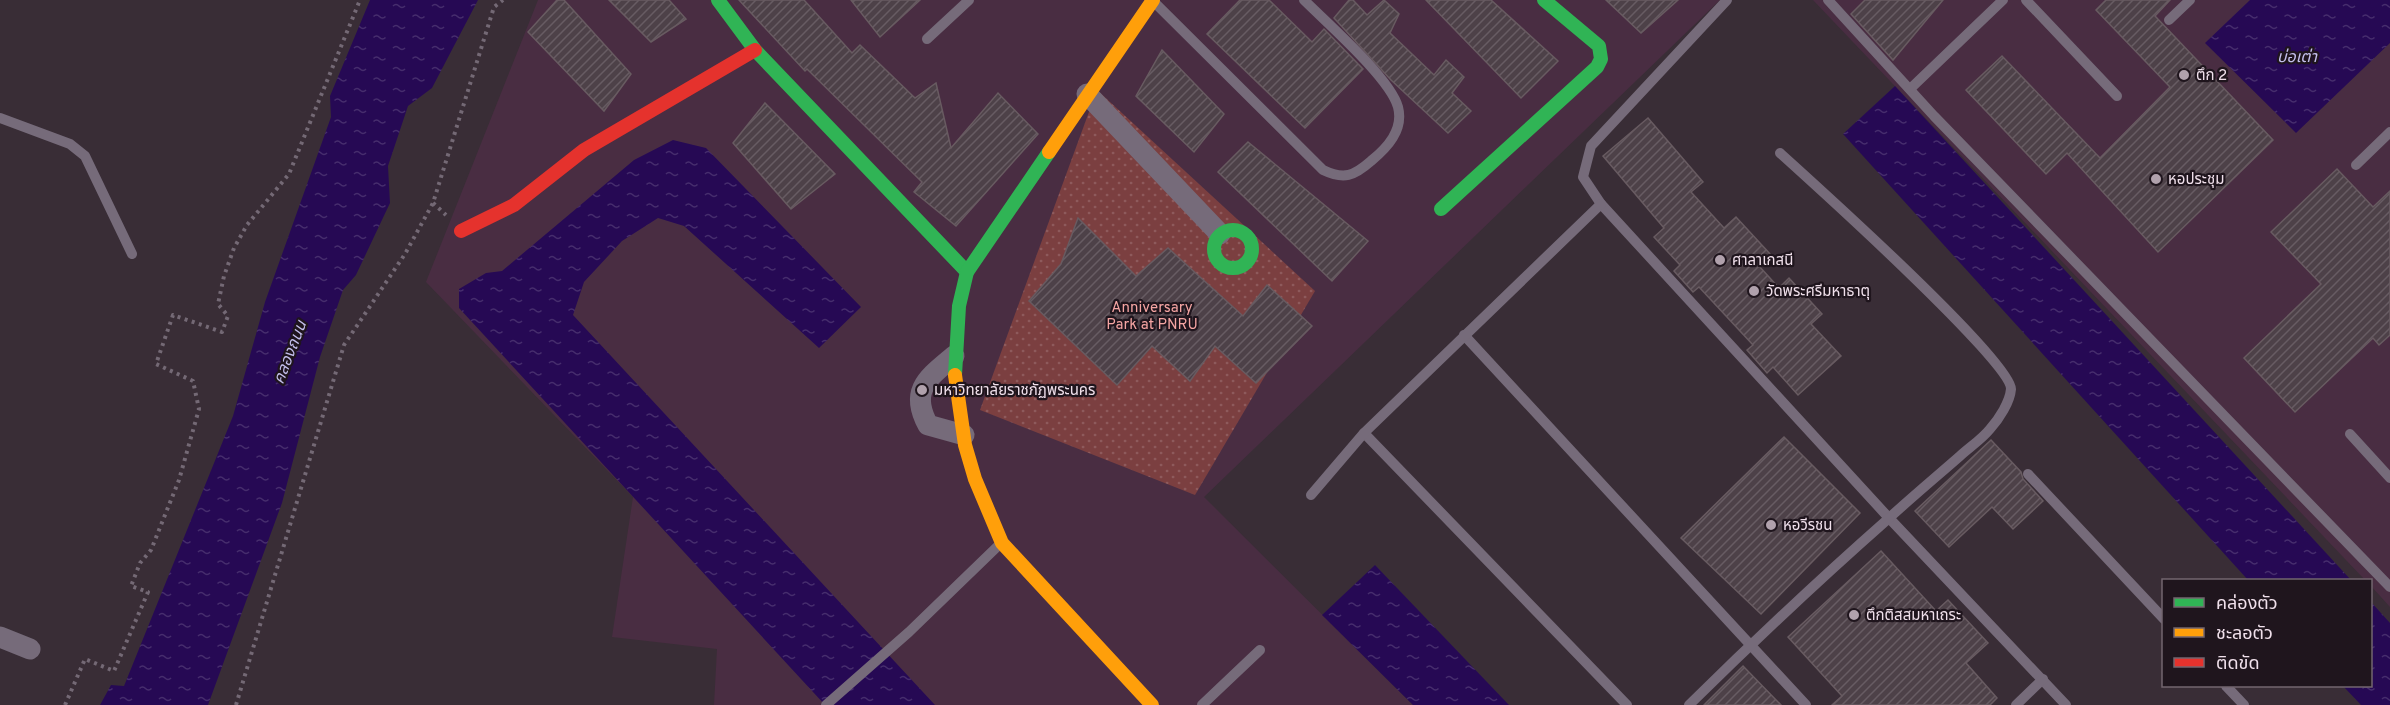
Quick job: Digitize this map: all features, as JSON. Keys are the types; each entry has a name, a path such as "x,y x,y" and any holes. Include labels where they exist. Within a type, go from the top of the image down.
{"street":[{"path":"718,0 754,50 967,272"},
{"path":"1441,209 1597,67 1601,59 1599,46 1544,0"},
{"path":"1151,1 967,272 957,305 954,356 958,408 974,479 986,514 1002,543 1152,705"},
{"path":"461,231 514,206 584,150 754,50"},
{"path":"1087,94 1220,234"},
{"path":"954,356 923,386 919,402 928,425 964,435"},
{"path":"0,637 30,649"}],"lane":[{"path":"927,39 969,0"},
{"path":"1151,1 1323,170 1345,177 1353,175 1391,144 1398,122 1398,107 1386,85 1304,0"},
{"path":"1727,0 1592,146 1583,177 1601,204 1889,518 2066,705"},
{"path":"1828,0 1910,89 2390,587"},
{"path":"1910,89 2003,0"},
{"path":"2026,0 2117,96"},
{"path":"2169,20 2190,0"},
{"path":"0,118 70,144 85,156 132,254"},
{"path":"2356,165 2390,132"},
{"path":"1689,705 1750,644 1990,430 2005,406 2011,389 2009,382 1942,306 1868,232 1780,153"},
{"path":"1311,495 1364,433 1601,204"},
{"path":"1464,335 1806,705"},
{"path":"1364,433 1627,705"},
{"path":"2350,434 2390,478"},
{"path":"2028,474 2162,618"},
{"path":"826,705 909,632 1002,543"},
{"path":"1202,705 1260,650"},
{"path":"2016,705 2043,679"},
{"path":"2227,687 2244,705"}],"path":[{"path":"65,705 86,659 114,671 135,627 148,592 131,586 140,563 151,550 175,490 199,409 193,381 156,364 173,315 222,332 228,316 218,304 224,276 234,248 247,225 289,174 360,0"},
{"path":"236,705 344,345 405,254 433,203 494,7 503,0"}],"shaded area":[{"name":"มหาวิทยาลัยราชภัฏพระนคร","path":"538,0 1720,0 1204,497 1413,705 714,705 717,649 612,637 633,497 426,282"},
{"path":"1813,0 2390,0 2390,607 2372,587 2372,579 2364,579"}],"green space":[{"name":"Anniversary Park at PNRU","path":"1097,90 1315,291 1195,495 980,410"}],"water":[{"name":"คลองถนน","path":"370,0 478,0 432,88 408,106 388,166 390,203 356,275 343,290 320,357 282,503 208,705 100,705 111,685 124,686 233,416 265,302 331,117 330,96"},
{"name":"บ่อเต่า","path":"2250,0 2390,0 2390,43 2296,133 2205,43"},
{"path":"1895,86 2350,579 2247,579 1843,134"},
{"path":"673,140 706,148 861,307 819,348 684,226 658,218 622,241 584,282 573,315 935,705 825,705 459,308 459,289 486,273 502,271 634,160"},
{"path":"1375,565 1509,705 1413,705 1322,615"},
{"path":"2372,603 2390,623 2390,705 2361,705 2344,687 2372,687"}],"building":[{"path":"557,0 564,0 631,74 604,111 528,32"},
{"path":"609,0 669,0 686,19 651,42"},
{"path":"739,0 804,0 852,53 860,45 915,98 936,83 951,148 998,93 1038,134 956,226 914,192 922,182 807,69 805,71"},
{"path":"851,0 920,0 880,37"},
{"path":"1240,0 1269,0 1312,42 1324,29 1363,69 1305,128 1207,34"},
{"path":"1349,0 1353,0 1367,15 1384,0 1399,14 1390,33 1434,75 1446,60 1464,77 1452,93 1471,111 1448,133 1391,80 1334,18"},
{"path":"1426,0 1491,0 1558,61 1521,98"},
{"path":"1606,0 1678,0 1641,33"},
{"path":"1865,0 1943,0 1893,60 1851,14"},
{"path":"2106,0 2170,0 2155,16 2273,140 2158,252 2067,153 2046,174 1966,90 2002,56 2100,158 2170,87 2096,10"},
{"path":"1162,50 1224,114 1194,152 1136,96"},
{"path":"765,103 835,174 791,209 733,143"},
{"path":"1648,118 1703,182 1691,192 1724,228 1736,217 1771,255 1759,266 1779,288 1789,278 1822,314 1811,324 1841,356 1798,395 1773,367 1767,373 1747,350 1753,345 1699,287 1693,292 1674,271 1680,265 1654,237 1664,228 1603,156"},
{"path":"1248,142 1368,241 1332,281 1218,172"},
{"path":"2337,169 2373,207 2390,191 2390,335 2379,345 2373,338 2295,412 2244,358 2321,284 2271,232"},
{"path":"1078,218 1136,276 1168,248 1243,316 1267,285 1312,326 1256,383 1215,346 1190,381 1152,346 1117,385 1029,301 1061,264"},
{"name":"หอวีรชน","path":"1784,437 1860,513 1761,614 1681,538"},
{"path":"1991,440 2021,472 2023,479 2043,501 2013,529 1992,507 1949,547 1915,511"},
{"path":"1881,551 1936,611 1948,600 1988,643 1966,663 1997,698 1990,705 1832,705 1842,696 1788,637"},
{"path":"1743,666 1781,705 1704,705"}],"traffic: fast":[{"path":"718,0 755,50 967,272"},
{"path":"1441,209 1597,67 1601,59 1599,46 1544,0"},
{"path":"955,375 959,306 967,272 1049,152"},
{"path":"1233,230 1247,235 1252,249 1247,263 1233,268 1219,263 1214,249 1219,235 1233,230"}],"traffic: slow":[{"path":"1049,152 1153,0"},
{"path":"955,375 965,445 975,479 1002,543 1152,705"}],"traffic: jam":[{"path":"461,231 514,205 584,150 755,50"}],"place":[{"name":"ตึก 2","path":"2184,75"},
{"name":"หอประชุม","path":"2156,179"},
{"name":"ศาลาเกสนี","path":"1720,260"},
{"name":"วัดพระศรีมหาธาตุ","path":"1754,291"},
{"name":"มหาวิทยาลัยราชภัฏพระนคร","path":"922,390"},
{"name":"หอวีรชน","path":"1771,525"},
{"name":"ตึกติสสมหาเถระ","path":"1854,615"}]}
